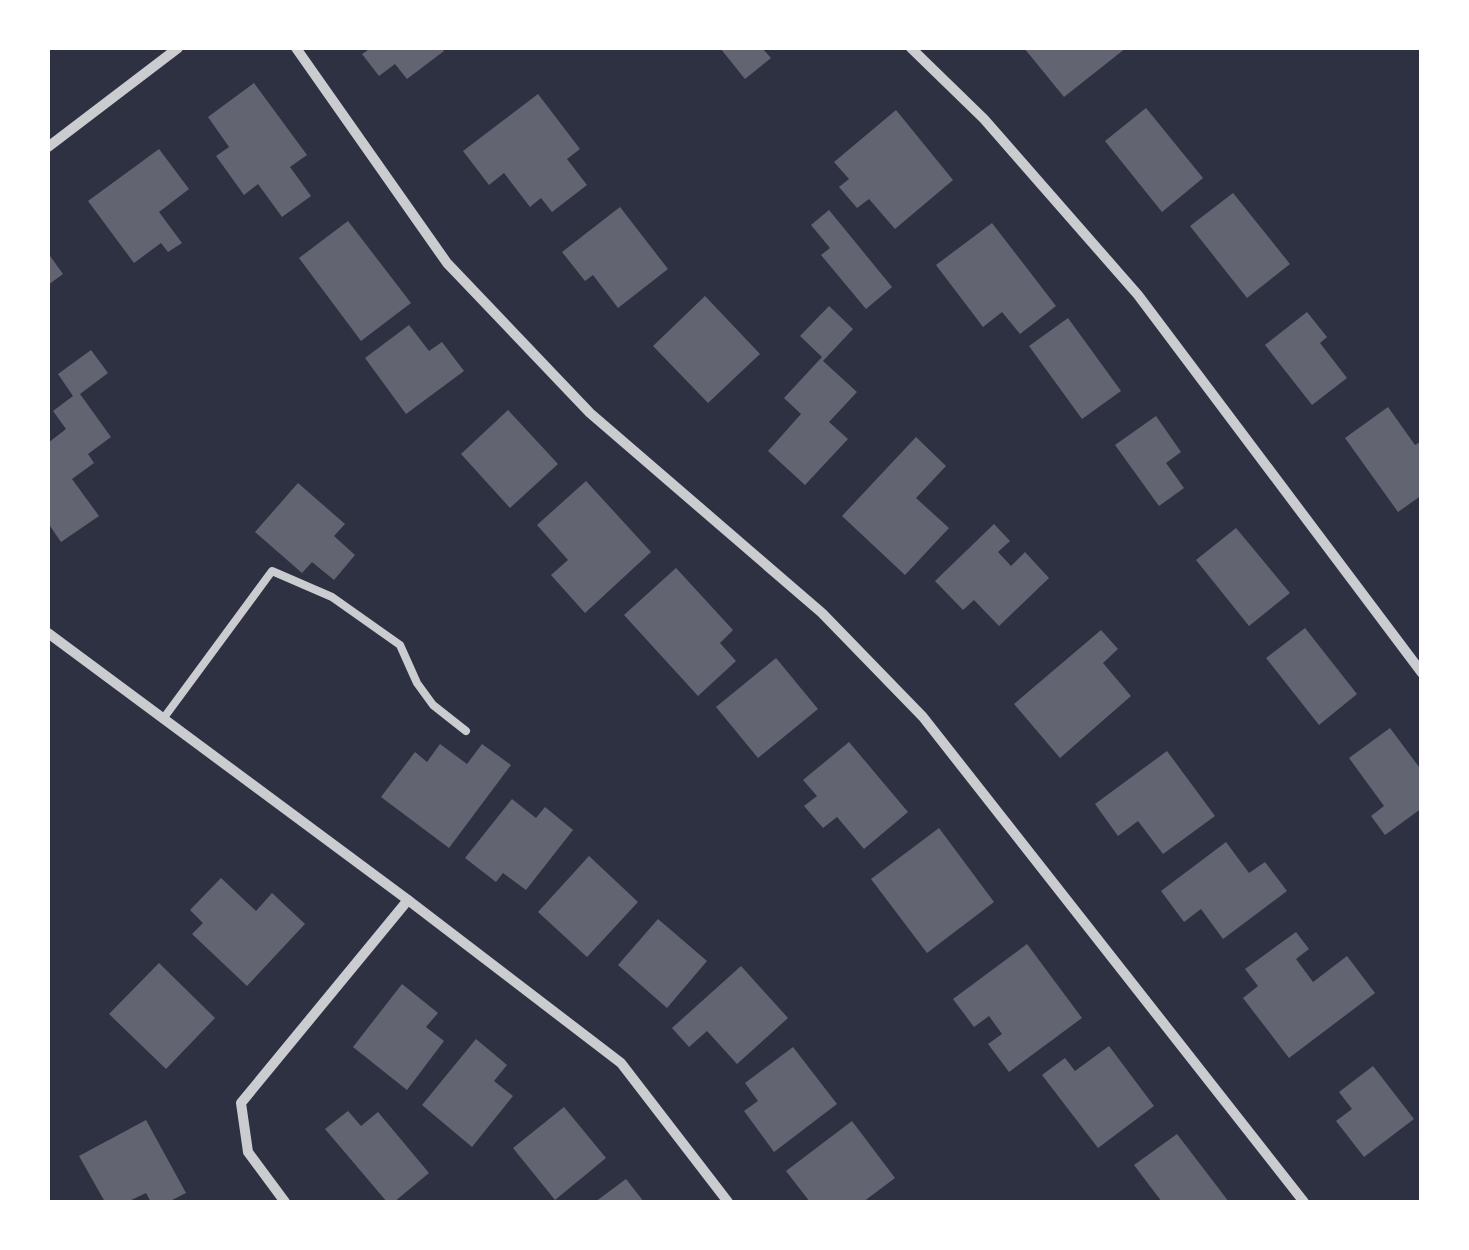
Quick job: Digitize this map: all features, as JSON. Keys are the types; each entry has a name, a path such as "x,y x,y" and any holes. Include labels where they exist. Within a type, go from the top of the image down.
{"street":[{"path":"48,146 178,48"},
{"path":"296,48 447,263 590,413 822,613 922,717 1304,1202"},
{"path":"912,48 984,119 1138,295 1422,673"},
{"path":"48,633 621,1063 728,1202"},
{"path":"286,1202 248,1152 241,1103 408,900"}],"lane":[{"path":"163,719 272,571 332,597 400,645 417,683 433,705 466,731"}],"building":[{"path":"371,48 444,51 407,79 395,64 379,76 362,54"},
{"path":"720,48 762,48 771,58 745,79"},
{"path":"1024,48 1126,48 1064,97"},
{"path":"254,83 307,155 290,167 311,196 282,217 258,184 244,195 216,156 229,147 208,117"},
{"path":"538,94 580,149 567,159 587,185 552,212 541,198 530,207 504,173 489,185 463,151"},
{"path":"1146,108 1203,178 1162,212 1105,141"},
{"path":"896,110 953,180 895,229 869,199 857,208 839,187 849,179 834,162"},
{"path":"159,149 189,189 159,212 182,243 168,252 161,243 134,263 88,201"},
{"path":"1233,193 1290,264 1247,298 1190,226"},
{"path":"620,207 668,269 618,308 593,275 585,281 562,252"},
{"path":"829,210 892,287 866,309 821,255 830,248 811,225"},
{"path":"348,221 411,303 361,341 299,258"},
{"path":"992,223 1056,306 1020,334 1002,312 983,327 936,265"},
{"path":"48,253 63,274 48,285"},
{"path":"705,296 760,354 708,403 653,346"},
{"path":"829,306 853,329 823,361 857,392 829,422 848,439 805,485 768,451 801,414 784,398 822,357 800,336"},
{"path":"1307,312 1327,337 1320,343 1347,378 1312,405 1265,345"},
{"path":"1068,318 1121,391 1082,419 1029,346"},
{"path":"409,325 429,351 442,342 464,371 406,414 365,358"},
{"path":"91,350 108,373 80,394 111,437 88,454 94,463 72,479 99,516 61,542 48,523 48,443 66,429 53,411 73,396 58,374"},
{"path":"1388,407 1415,445 1422,441 1422,495 1398,512 1345,438"},
{"path":"508,410 558,464 510,508 461,454"},
{"path":"1156,416 1181,452 1166,463 1184,488 1159,506 1115,445"},
{"path":"916,437 946,466 916,498 949,528 905,575 842,516"},
{"path":"586,481 651,552 585,613 551,575 568,560 537,525"},
{"path":"298,483 345,524 334,536 355,555 334,580 312,562 302,573 255,532"},
{"path":"994,524 1010,541 998,552 1011,566 1025,552 1049,578 999,626 974,600 963,610 935,581"},
{"path":"1236,528 1290,593 1249,626 1196,560"},
{"path":"676,568 733,630 720,643 736,661 698,696 624,615"},
{"path":"1305,628 1357,694 1319,725 1266,658"},
{"path":"1101,630 1118,649 1103,663 1131,696 1060,758 1014,704"},
{"path":"776,658 818,709 758,758 716,707"},
{"path":"1390,728 1422,771 1422,808 1385,835 1371,816 1384,806 1349,758"},
{"path":"849,742 908,812 864,849 837,817 823,828 804,806 817,796 803,780"},
{"path":"440,744 467,764 482,744 511,765 449,848 381,797 415,752 427,762"},
{"path":"1167,751 1215,816 1163,854 1138,821 1118,836 1095,804"},
{"path":"512,799 536,818 545,807 573,830 526,890 503,873 496,882 465,858"},
{"path":"939,828 994,902 927,953 871,879"},
{"path":"1226,842 1249,873 1265,862 1287,891 1223,939 1201,909 1184,922 1161,891"},
{"path":"589,856 638,902 587,957 538,912"},
{"path":"221,878 256,911 272,893 305,924 247,986 192,934 203,923 190,910"},
{"path":"658,919 707,961 667,1008 618,965"},
{"path":"1296,932 1309,949 1296,959 1313,982 1347,956 1375,993 1289,1058 1243,998 1258,986 1245,969"},
{"path":"1027,944 1082,1018 1009,1072 988,1044 1002,1034 989,1016 974,1027 953,999"},
{"path":"159,963 215,1018 166,1069 109,1014"},
{"path":"741,966 788,1018 737,1064 707,1031 689,1047 672,1028"},
{"path":"402,984 438,1013 426,1027 444,1041 407,1090 353,1047"},
{"path":"476,1039 507,1065 494,1081 513,1096 472,1147 422,1105"},
{"path":"1109,1046 1154,1106 1098,1148 1042,1075 1065,1058 1075,1071"},
{"path":"793,1047 837,1104 774,1152 744,1111 758,1101 745,1083"},
{"path":"1373,1066 1414,1119 1364,1157 1336,1121 1352,1109 1339,1092"},
{"path":"564,1107 606,1158 555,1200 513,1148"},
{"path":"348,1111 361,1126 378,1112 429,1173 394,1202 387,1202 325,1129"},
{"path":"146,1120 186,1193 168,1202 151,1202 146,1193 127,1202 105,1202 79,1156"},
{"path":"852,1121 895,1178 863,1202 810,1202 786,1171"},
{"path":"1177,1134 1229,1202 1162,1202 1134,1165"},
{"path":"626,1179 644,1202 595,1202"}]}
